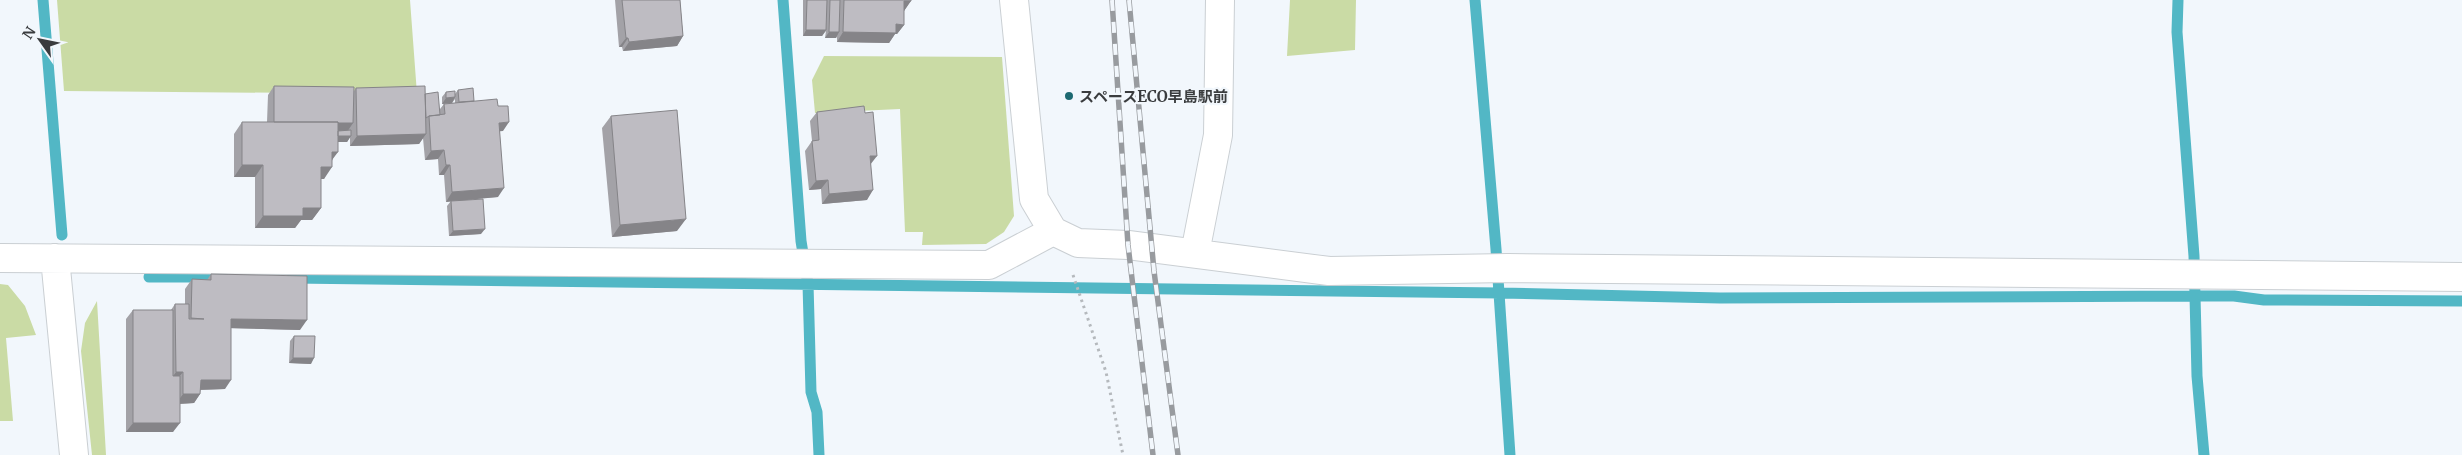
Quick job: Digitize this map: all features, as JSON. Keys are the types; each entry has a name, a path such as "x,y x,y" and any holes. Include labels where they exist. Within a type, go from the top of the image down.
{"street":[{"path":"1014,0 1034,200 1053,231 1078,243 1195,253 1329,271 1498,269 2462,277"},
{"path":"1195,253 1218,135 1220,0"},
{"path":"0,258 989,265 1053,231"},
{"path":"55,258 74,455"}],"path":[{"path":"1076,282 1106,372 1123,455"}],"green space":[{"path":"57,0 410,0 417,94 64,91"},
{"path":"1290,0 1356,0 1355,50 1287,56"},
{"path":"824,56 1002,57 1014,216 1004,232 986,244 922,245 923,232 905,232 900,109 815,113 812,80"},
{"path":"0,284 8,285 25,306 36,335 6,338 13,421 0,421"},
{"path":"97,301 106,455 92,455 81,351 85,323"}],"building":[{"path":"622,0 680,0 683,36 629,42 628,38 626,38"},
{"path":"807,0 827,0 826,30 806,30"},
{"path":"830,0 840,0 839,32 829,32"},
{"path":"844,0 911,1 904,1 904,25 896,24 896,33 843,32"},
{"path":"274,86 354,87 353,123 274,122"},
{"path":"425,86 426,134 357,136 356,88"},
{"path":"473,88 474,101 459,102 458,90"},
{"path":"455,91 455,97 446,98 446,92"},
{"path":"438,92 440,115 426,118 425,94"},
{"path":"497,99 498,106 508,106 509,122 499,123 504,188 452,192 450,165 446,165 444,150 431,151 429,116 445,114 444,104"},
{"path":"864,106 865,113 873,112 877,156 870,156 873,190 829,194 828,180 816,181 812,141 819,140 817,112"},
{"path":"677,110 686,219 620,225 611,116"},
{"path":"242,122 338,122 338,152 332,152 332,167 321,167 321,208 303,208 303,216 263,216 263,165 242,165"},
{"path":"351,130 351,136 338,136 338,131"},
{"path":"483,199 485,229 453,231 451,201"},
{"path":"211,274 307,276 307,320 231,319 231,380 201,380 200,394 183,394 183,372 176,372 175,304 189,304 189,319 204,319 191,318 192,279 211,280"},
{"path":"133,310 173,310 173,376 180,376 180,423 133,423"},
{"path":"294,336 315,336 314,358 293,358"}],"waterway":[{"path":"43,0 62,235"},
{"path":"783,0 801,241 808,284 811,392 817,412 819,455"},
{"path":"1475,0 1496,249 1510,455"},
{"path":"2178,0 2177,32 2194,256 2197,376 2204,455"},
{"path":"149,277 223,277"},
{"path":"292,278 1500,293 1720,298 2234,296 2264,300 2462,301"}],"railway":[{"path":"1112,0 1128,245 1153,455"},
{"path":"1129,0 1154,271 1178,455"}],"place":[{"name":"スペースECO早島駅前","path":"1069,96"}]}
